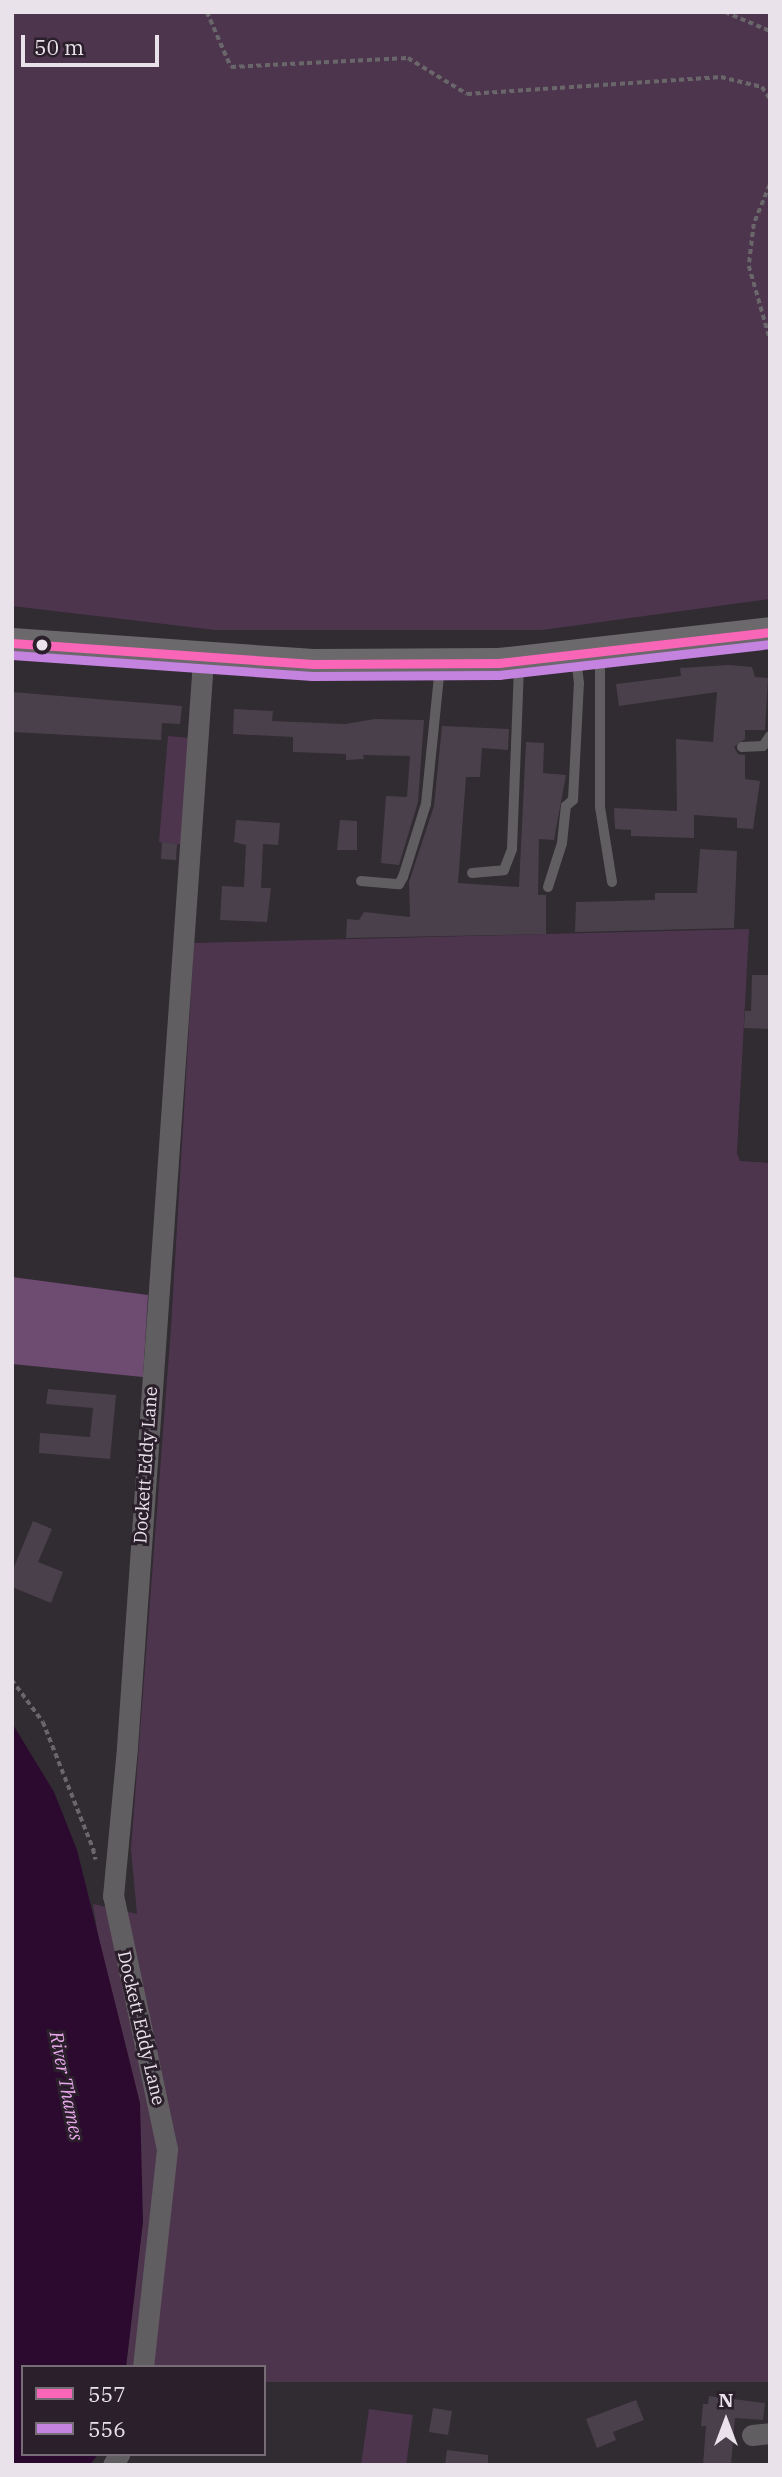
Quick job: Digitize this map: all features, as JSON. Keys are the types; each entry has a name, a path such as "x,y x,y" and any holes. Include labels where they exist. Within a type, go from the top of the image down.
{"main road":[{"path":"12,643 203,659 313,664 519,663 770,632"}],"street":[{"name":"Dockett Eddy Lane","path":"143,2365 167,2174 164,2123 113,1896 128,1747 203,659"}],"lane":[{"path":"588,656 600,807 612,882"},
{"path":"548,887 562,843 566,806 573,800 579,682 588,656"},
{"path":"361,881 399,884 403,877 426,804 441,663"},
{"path":"472,873 504,870 512,849 519,663"},
{"path":"742,747 762,746 770,736"}],"path":[{"path":"207,12 231,66 408,58 467,93 721,77 762,87 770,99"},
{"path":"725,12 770,31"},
{"path":"770,185 754,224 750,266 770,340"},
{"path":"12,1680 43,1722 98,1861"},
{"path":"93,1849 98,1873"}],"shaded area":[{"path":"12,12 770,12 770,599 542,630 215,630 12,606"},
{"path":"168,736 190,738 184,845 159,842"},
{"path":"749,929 737,1153 740,1161 770,1163 770,2382 266,2382 266,2365 126,2365 143,2221 93,1904 137,1914 131,1849 171,1328 194,943"},
{"path":"12,1277 148,1295 143,1377 12,1364"},
{"path":"369,2409 413,2415 406,2465 361,2465"}],"water":[{"name":"River Thames","path":"12,1723 54,1792 77,1850 140,2103 143,2221 126,2365 21,2365 21,2456 97,2456 90,2465 12,2465"}],"building":[{"path":"729,665 752,667 755,677 768,678 765,730 745,730 745,739 734,747 738,754 745,755 745,779 760,781 753,829 737,828 737,818 694,815 694,838 631,836 631,830 615,829 614,808 677,811 676,739 713,742 717,692 619,706 616,684 681,676 680,668"},
{"path":"12,692 182,706 180,724 162,723 161,740 12,732"},
{"path":"234,709 273,711 272,721 345,724 375,719 424,720 418,802 399,865 381,863 386,796 407,797 410,756 363,755 364,759 346,760 346,754 293,752 293,737 233,734"},
{"path":"442,726 509,729 508,750 482,748 480,777 466,777 458,883 519,887 526,742 544,743 543,773 566,775 554,840 539,839 538,895 546,895 546,934 346,938 347,919 359,920 364,912 410,917 409,882 434,806"},
{"path":"236,820 280,823 278,845 263,844 261,888 271,888 267,922 220,920 222,886 244,887 246,845 234,842"},
{"path":"340,820 357,821 357,850 337,850"},
{"path":"162,842 177,844 176,860 161,859"},
{"path":"700,849 737,851 734,928 575,932 576,902 655,900 655,893 697,893"},
{"path":"752,975 770,975 770,1029 744,1028 745,1011 751,1011"},
{"path":"48,1389 116,1395 110,1459 39,1453 40,1433 90,1437 93,1408 46,1404"},
{"path":"33,1521 52,1529 38,1562 63,1572 51,1603 12,1587 12,1572"},
{"path":"709,2396 765,2403 763,2420 735,2418 731,2465 703,2465 706,2426 701,2426 703,2404 708,2404"},
{"path":"636,2400 644,2420 613,2432 616,2440 597,2448 586,2419"},
{"path":"433,2408 452,2411 448,2435 429,2432"},
{"path":"447,2450 488,2455 488,2465 445,2465"}],"transit line":[{"name":"557","path":"12,643 313,664 499,663 770,632"},
{"name":"556","path":"12,655 312,676 499,675 770,644"}]}
